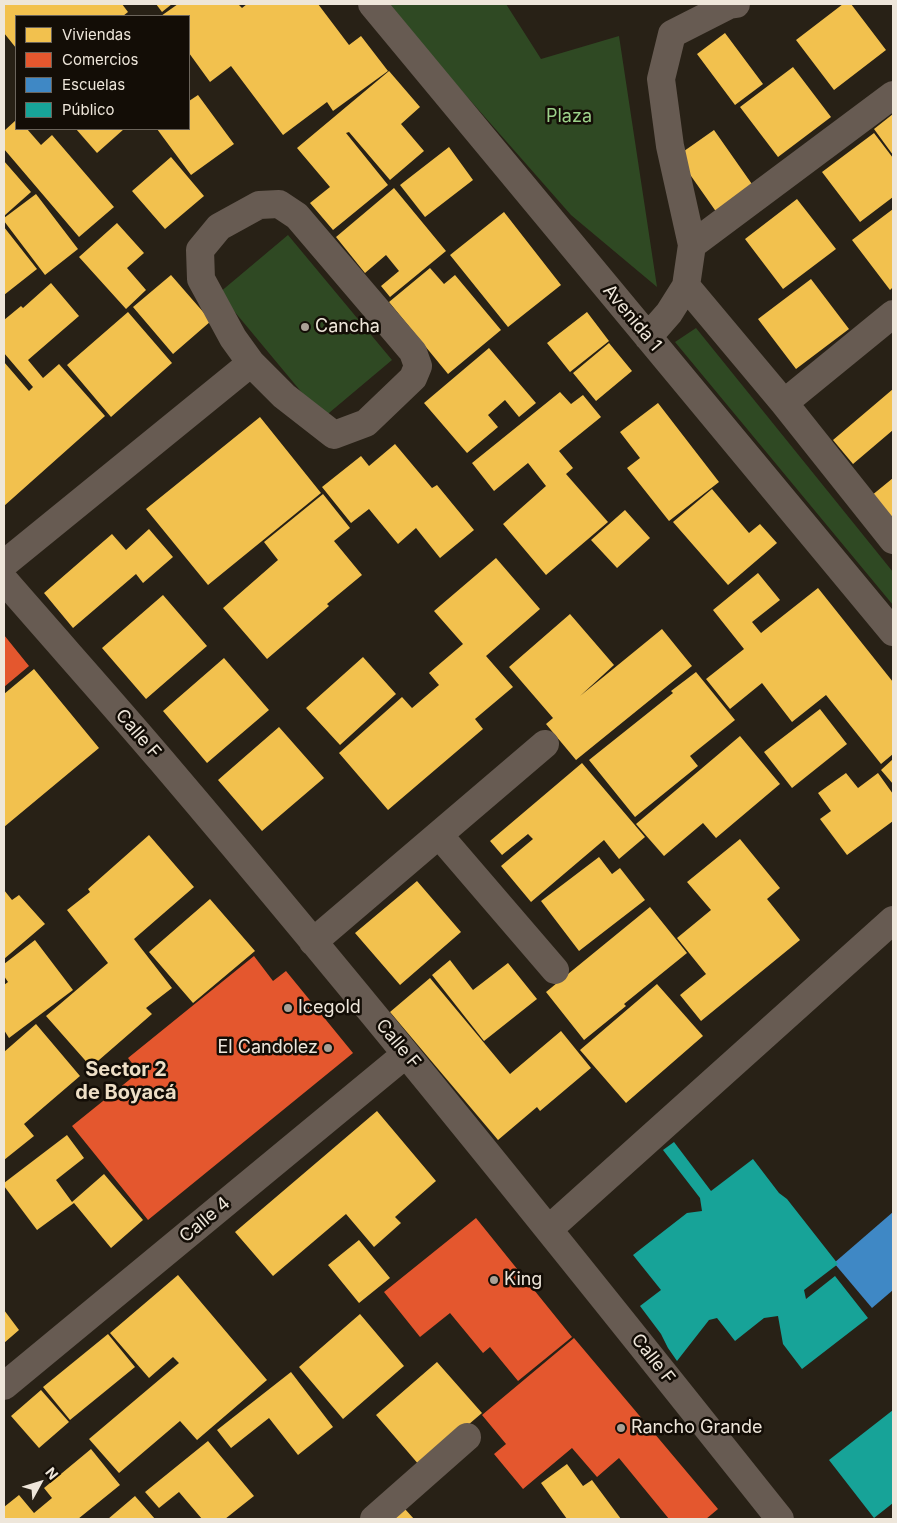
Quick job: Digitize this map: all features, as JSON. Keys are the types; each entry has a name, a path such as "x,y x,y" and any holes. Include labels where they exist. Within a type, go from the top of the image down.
{"street":[{"name":"Avenida 1","path":"372,4 893,632"},
{"path":"648,337 669,313 686,286 692,245 670,146 661,79 672,34 729,5 736,4"},
{"path":"692,245 893,95"},
{"path":"279,204 297,216 413,352 418,366 413,378 366,423 334,435 284,396 251,363 233,338 201,279 200,250 219,227 259,205 279,204"},
{"path":"686,286 784,403 893,540"},
{"path":"784,403 893,314"},
{"path":"4,564 251,363"},
{"name":"Calle F","path":"4,580 160,759 406,1054 549,1229 780,1519"},
{"path":"313,942 545,744"},
{"path":"439,835 555,970"},
{"path":"549,1229 893,920"},
{"name":"Calle 4","path":"4,1386 406,1054"},
{"path":"374,1519 467,1437"}],"green space":[{"name":"Plaza","path":"390,4 506,4 541,59 619,36 657,287 571,215 433,58"},
{"name":"Cancha","path":"288,235 392,360 323,418 219,293"},
{"path":"696,328 893,572 893,605 675,342"}],"building: Viviendas":[{"path":"4,4 122,4 128,12 124,15 15,15 15,47 4,33"},
{"path":"156,4 172,4 162,12"},
{"path":"178,4 238,4 242,8 247,4 318,4 349,45 361,36 388,71 333,111 327,102 283,135 231,66 210,82 190,54 190,15 162,15"},
{"path":"843,4 851,4 886,50 834,90 796,40"},
{"path":"725,33 763,84 735,105 697,54"},
{"path":"793,67 831,117 778,157 740,107"},
{"path":"389,71 420,107 401,124 424,151 390,180 349,132 346,133 388,185 333,230 310,203 330,187 297,148"},
{"path":"198,95 234,144 191,175 158,130 190,130 190,100"},
{"path":"893,114 893,155 874,129"},
{"path":"15,121 15,130 28,130 41,145 52,135 114,207 79,237 4,149 4,131"},
{"path":"77,130 123,130 97,153"},
{"path":"714,130 754,187 717,213 677,156"},
{"path":"874,133 893,158 893,197 860,222 822,172"},
{"path":"449,147 473,180 425,217 400,185"},
{"path":"171,157 204,196 165,229 132,191"},
{"path":"4,161 31,192 4,216"},
{"path":"394,188 446,251 390,297 381,286 399,271 386,255 365,273 336,237"},
{"path":"36,194 78,249 45,275 4,221 4,218"},
{"path":"797,199 836,249 783,289 745,239"},
{"path":"893,209 893,287 890,290 852,240"},
{"path":"504,212 561,285 508,327 450,255"},
{"path":"117,223 144,253 127,268 146,290 126,309 79,257"},
{"path":"4,227 37,269 4,295"},
{"path":"430,268 444,284 455,275 501,330 448,374 389,302"},
{"path":"171,275 211,321 173,354 133,307"},
{"path":"811,279 849,329 796,369 758,319"},
{"path":"51,283 79,316 28,360 43,378 59,364 105,416 4,506 4,362 29,391 33,387 4,353 4,320 21,306 23,308"},
{"path":"128,312 172,363 111,417 67,365"},
{"path":"587,312 609,341 570,372 547,343"},
{"path":"609,343 632,371 596,401 573,373"},
{"path":"489,348 536,403 519,417 505,400 488,415 498,427 467,453 424,403"},
{"path":"893,389 893,430 853,464 833,440"},
{"path":"560,392 571,404 583,395 601,417 559,451 573,468 566,474 608,522 546,575 503,524 546,486 528,463 494,491 472,463"},
{"path":"658,403 719,482 669,521 627,468 640,458 620,432"},
{"path":"260,417 321,493 208,585 146,509"},
{"path":"395,444 432,488 437,485 474,530 440,558 416,528 398,544 369,509 351,523 322,487 361,456 369,466"},
{"path":"893,478 893,518 871,496"},
{"path":"712,489 749,533 760,524 777,543 728,585 673,522"},
{"path":"323,494 350,528 334,541 362,575 267,659 223,608 278,560 264,542"},
{"path":"625,510 650,538 617,568 591,540"},
{"path":"149,529 173,557 143,583 136,574 73,628 44,593 112,534 126,550"},
{"path":"496,558 540,609 486,656 513,687 475,719 483,729 388,810 339,753 402,697 412,708 439,685 429,673 463,644 434,611"},
{"path":"758,573 780,600 752,622 761,633 818,588 893,682 893,754 881,764 826,695 792,722 762,683 730,709 706,679 744,649 713,610"},
{"path":"163,595 207,646 146,699 102,648"},
{"path":"570,614 614,665 580,696 662,629 692,666 576,760 546,724 553,718 509,667"},
{"path":"363,657 396,694 340,745 306,708"},
{"path":"224,658 269,710 207,763 163,711"},
{"path":"34,669 99,748 4,827 4,694"},
{"path":"696,672 735,720 690,756 698,766 635,817 589,760 673,693 671,691"},
{"path":"820,709 847,744 792,788 764,752"},
{"path":"279,727 324,778 262,831 218,780"},
{"path":"740,736 780,784 716,838 703,823 664,856 636,824"},
{"path":"893,759 893,784 881,770"},
{"path":"582,763 645,837 619,859 604,840 531,902 501,866 533,839 528,834 502,855 490,841"},
{"path":"846,773 858,788 878,773 893,794 893,821 847,855 820,819 831,811 818,793"},
{"path":"149,835 194,887 134,939 172,988 146,1008 152,1014 91,1067 46,1016 108,963 67,910 90,892 88,889"},
{"path":"740,839 780,888 767,899 800,940 701,1021 680,995 706,974 677,938 711,910 687,882"},
{"path":"599,857 612,874 620,868 645,900 579,951 541,901"},
{"path":"417,881 461,932 400,985 355,933"},
{"path":"4,890 12,900 19,895 45,924 4,959"},
{"path":"210,899 255,951 193,1003 149,952"},
{"path":"650,907 687,953 624,1004 626,1006 584,1040 546,992"},
{"path":"35,940 73,990 9,1038 4,1030 4,985 8,982 4,976 4,964"},
{"path":"450,960 473,990 508,963 537,999 484,1041 432,975"},
{"path":"430,978 510,1074 561,1031 591,1068 540,1111 537,1107 498,1140 390,1012"},
{"path":"657,984 703,1036 626,1103 580,1050"},
{"path":"36,1024 80,1076 24,1124 34,1136 4,1160 4,1052"},
{"path":"377,1111 436,1181 395,1217 401,1223 374,1247 346,1214 273,1276 235,1232"},
{"path":"67,1135 84,1158 56,1180 72,1202 104,1174 143,1220 111,1248 74,1203 37,1230 4,1186 4,1183"},
{"path":"359,1240 390,1278 359,1303 328,1265"},
{"path":"178,1275 267,1380 197,1440 180,1421 119,1473 89,1439 179,1363 173,1357 149,1378 110,1333"},
{"path":"4,1310 19,1330 4,1343"},
{"path":"360,1314 404,1366 343,1419 299,1367"},
{"path":"108,1334 135,1367 70,1420 43,1387"},
{"path":"437,1362 482,1413 420,1466 376,1415"},
{"path":"291,1372 333,1427 298,1455 269,1418 231,1448 217,1430"},
{"path":"41,1390 69,1422 39,1448 11,1416"},
{"path":"208,1441 254,1496 225,1519 202,1519 179,1492 159,1508 145,1492"},
{"path":"91,1449 120,1485 78,1519 4,1519 4,1507 19,1495 34,1513 52,1498 44,1488"},
{"path":"567,1464 583,1486 592,1480 621,1519 567,1519 541,1483"},
{"path":"135,1496 155,1519 108,1519"},
{"path":"405,1509 414,1519 393,1519"}],"building: Comercios":[{"path":"4,635 29,666 4,687"},
{"path":"254,956 273,981 286,971 353,1053 148,1220 72,1126 139,1072 128,1058"},
{"path":"476,1218 572,1337 518,1381 490,1347 483,1353 450,1313 420,1337 384,1292"},
{"path":"574,1338 718,1509 706,1519 669,1519 619,1458 597,1477 572,1448 523,1489 494,1454 506,1444 482,1415"}],"building: Escuelas":[{"path":"893,1212 893,1290 872,1308 834,1263"}],"building: Público":[{"path":"674,1142 711,1191 753,1159 838,1264 804,1290 806,1299 835,1276 868,1318 802,1369 783,1344 778,1316 764,1318 735,1341 717,1318 709,1320 677,1361 661,1334 640,1306 661,1290 633,1255 687,1213 702,1211 700,1198 663,1150"},
{"path":"893,1410 893,1503 874,1518 829,1460"}],"place":[{"name":"Cancha","path":"305,327"},
{"name":"Icegold","path":"288,1008"},
{"name":"El Candolez","path":"328,1048"},
{"name":"King","path":"494,1280"},
{"name":"Rancho Grande","path":"621,1428"}],"district":[{"name":"Sector 2 de Boyacá","path":"126,1082"}]}
